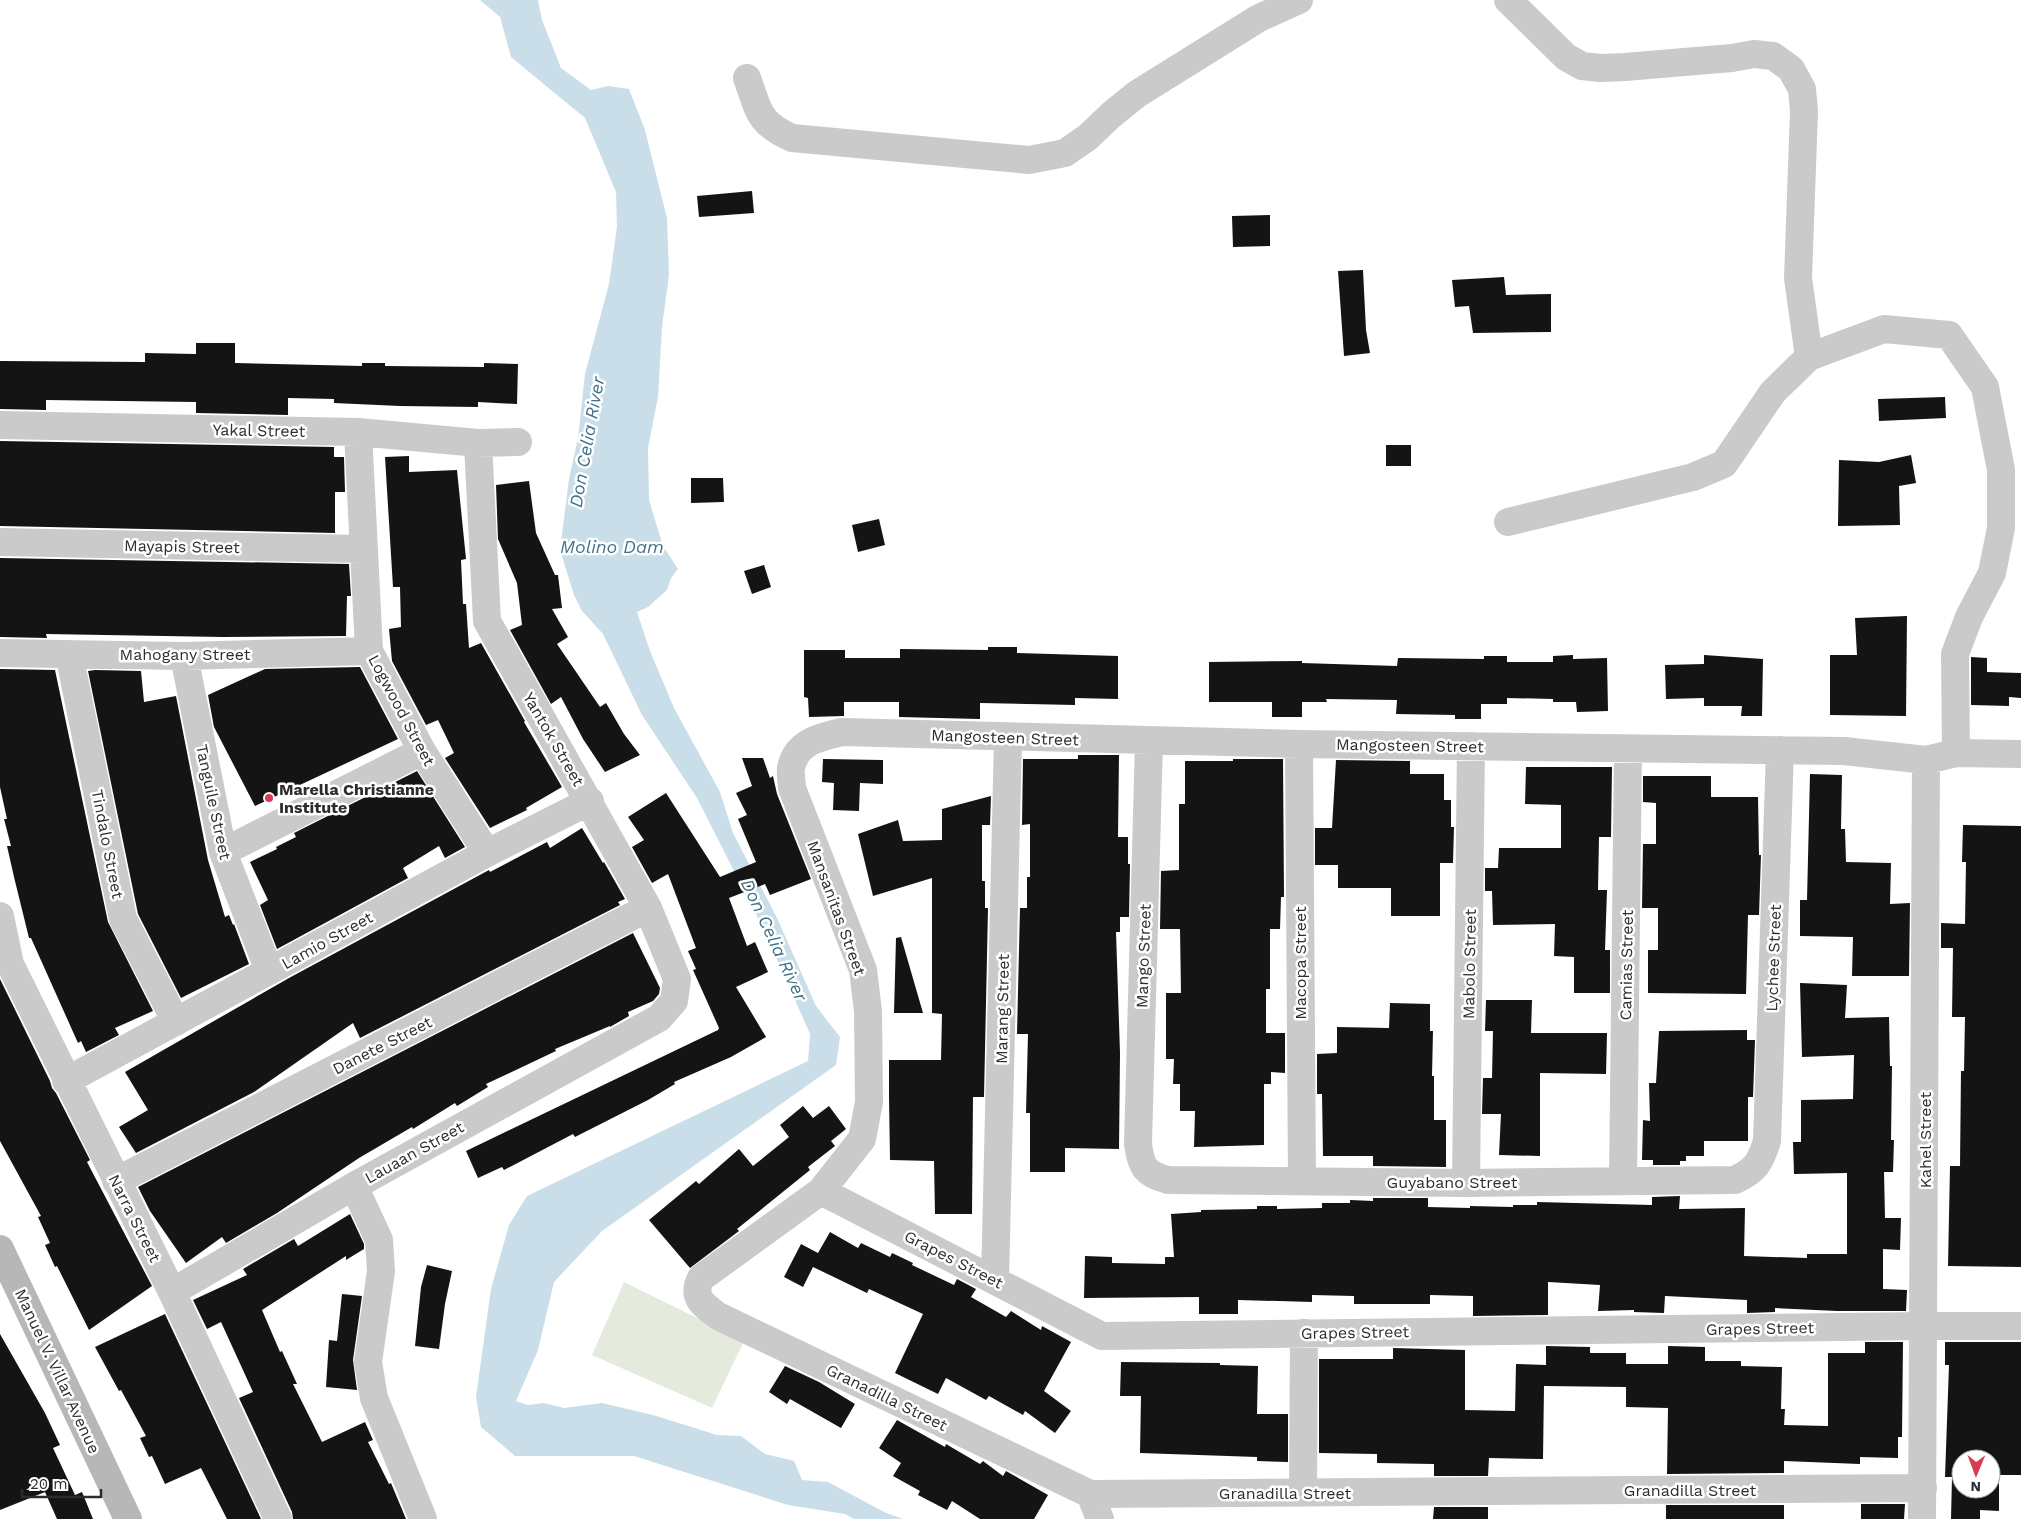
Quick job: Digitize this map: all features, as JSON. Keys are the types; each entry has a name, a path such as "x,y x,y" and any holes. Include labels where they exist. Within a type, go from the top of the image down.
{"street":[{"path":"747,78 762,118 777,131 792,138 1028,160 1065,153 1088,137 1137,94 1259,18 1299,0"},
{"path":"1508,0 1566,57 1582,66 1600,68 1625,67 1732,58 1754,54 1773,56 1791,69 1802,89 1804,111 1798,278 1809,357"},
{"path":"1508,522 1693,477 1724,464 1773,392 1809,357 1884,329 1949,335 1986,387 2001,470 2001,528 1992,573 1969,617 1954,654 1956,753"},
{"name":"Yakal Street","path":"0,425 358,432 478,443 518,442"},
{"name":"Logwood Street","path":"358,432 370,651 422,751 487,853"},
{"name":"Yantok Street","path":"478,443 487,621 648,908 677,979 674,1001 659,1018"},
{"name":"Mayapis Street","path":"0,542 363,549"},
{"name":"Mahogany Street","path":"0,654 184,656 370,651"},
{"name":"Tindalo Street","path":"69,654 123,919 176,1022"},
{"name":"Tanguile Street","path":"184,656 223,852 269,971"},
{"name":"Mangosteen Street","path":"800,748 817,737 842,732 1008,738 1299,744 1844,751 1926,760 1956,753 2021,754"},
{"name":"Marang Street","path":"995,1280 1008,738"},
{"name":"Mango Street","path":"1145,1169 1140,1157 1138,1144 1149,741"},
{"name":"Macopa Street","path":"1299,744 1302,1181"},
{"name":"Mabolo Street","path":"1466,1182 1471,746"},
{"name":"Mansanitas Street","path":"697,1296 697,1286 701,1278 821,1191 862,1139 868,1102 868,1011 863,970 792,788 791,768 800,748"},
{"name":"Camias Street","path":"1623,1181 1628,749"},
{"name":"Lychee Street","path":"1758,1165 1767,1141 1780,750"},
{"path":"223,852 422,751"},
{"name":"Kahel Street","path":"1922,1519 1925,1326 1926,760"},
{"name":"Lamio Street","path":"66,1081 487,853 590,802"},
{"name":"Danete Street","path":"116,1181 648,908"},
{"name":"Narra Street","path":"0,916 5,966 66,1081 172,1292 278,1519"},
{"name":"Lauaan Street","path":"172,1292 354,1186 659,1018"},
{"name":"Guyabano Street","path":"1145,1169 1155,1177 1168,1180 1623,1181 1735,1180 1748,1174 1758,1165"},
{"path":"354,1186 379,1240 381,1271 368,1362 374,1398 423,1519"},
{"name":"Grapes Street","path":"821,1191 1102,1336 2021,1326"},
{"name":"Manuel V. Villar Avenue","path":"0,1250 128,1519"},
{"name":"Granadilla Street","path":"697,1296 704,1306 718,1316 1090,1494 1923,1488"},
{"path":"1302,1493 1304,1333"},
{"path":"1090,1494 1100,1519"}],"shaded area":[{"path":"624,1282 744,1341 712,1408 592,1355"}],"water":[{"name":"Molino Dam","path":"480,0 538,0 542,20 561,68 591,90 608,86 629,89 645,130 667,218 669,275 662,327 658,397 648,448 649,500 663,546 678,569 671,578 667,590 648,607 637,612 650,651 674,708 720,792 733,833 777,918 816,1006 840,1037 836,1065 602,1231 554,1282 538,1350 516,1401 528,1405 544,1403 564,1408 602,1403 653,1415 717,1435 741,1436 765,1454 794,1461 802,1480 828,1482 886,1513 903,1519 854,1519 845,1514 788,1505 634,1456 515,1456 481,1427 476,1397 491,1289 509,1225 527,1196 808,1061 810,1034 765,932 697,798 642,715 603,634 582,611 574,595 560,550 569,479 578,438 585,374 609,284 617,227 616,192 585,118 511,57 500,17"}],"building":[{"path":"752,191 754,213 699,217 697,196"},
{"path":"1270,215 1270,246 1233,247 1232,216"},
{"path":"1363,270 1366,330 1370,353 1344,356 1338,271"},
{"path":"1504,277 1506,295 1551,294 1551,332 1473,333 1469,306 1455,307 1452,280"},
{"path":"196,343 235,343 235,363 362,366 362,363 385,363 385,366 484,367 484,363 518,364 517,404 478,402 478,407 400,406 334,403 334,399 288,398 288,415 196,413 196,402 46,400 46,410 0,409 0,361 145,362 145,353 196,354"},
{"path":"1945,397 1946,418 1879,421 1878,399"},
{"path":"0,441 334,447 334,457 344,457 345,492 335,492 335,533 0,526"},
{"path":"1386,445 1411,445 1411,466 1386,466"},
{"path":"1911,455 1916,483 1899,486 1900,525 1838,526 1839,460 1879,462"},
{"path":"409,456 409,472 457,470 466,559 461,560 463,604 466,604 469,648 481,643 562,787 526,808 527,810 490,828 445,758 454,753 438,720 426,725 392,661 389,629 401,627 400,587 393,587 385,457"},
{"path":"691,478 723,478 724,502 691,503"},
{"path":"529,481 536,533 555,575 558,575 562,608 552,609 568,637 557,644 600,707 606,703 624,734 640,755 605,772 583,739 561,697 551,704 510,630 522,625 517,583 498,539 496,485"},
{"path":"879,519 885,545 858,552 852,525"},
{"path":"0,558 349,564 351,596 347,596 346,636 223,637 46,634 47,638 0,637"},
{"path":"764,565 771,587 752,594 744,571"},
{"path":"1907,616 1906,716 1830,715 1830,655 1857,655 1855,618"},
{"path":"988,647 1017,647 1017,653 1118,656 1118,699 1075,698 1075,705 980,703 980,719 899,717 899,702 844,702 844,716 809,717 808,698 804,697 804,650 845,650 845,658 900,658 900,649 988,650"},
{"path":"1573,655 1573,659 1607,658 1608,711 1577,712 1576,702 1553,702 1553,699 1507,698 1507,704 1481,704 1481,719 1455,719 1455,715 1396,714 1397,700 1326,699 1327,702 1302,702 1302,717 1272,717 1272,702 1209,702 1209,662 1302,661 1302,663 1397,666 1398,658 1484,659 1484,656 1507,656 1507,662 1553,662 1553,656"},
{"path":"1704,655 1763,659 1762,716 1741,716 1742,706 1704,706 1704,698 1666,699 1665,665 1704,664"},
{"path":"1971,657 1987,658 1987,672 2021,673 2021,698 2009,697 2009,706 1971,705"},
{"name":"Marella Christianne Institute","path":"360,667 398,739 255,806 214,727 208,695 265,669"},
{"path":"0,669 55,670 108,922 153,1011 115,1028 119,1035 86,1052 81,1041 78,1043 31,938 29,938 7,846 11,846 4,819 7,819 0,787"},
{"path":"88,671 141,671 144,702 176,696 208,860 225,917 229,915 234,924 249,964 181,998 138,914"},
{"path":"1078,755 1119,755 1118,837 1128,837 1128,864 1130,864 1129,917 1120,917 1120,932 1116,932 1120,1053 1119,1149 1065,1148 1065,1172 1030,1172 1030,1113 1026,1113 1028,1034 1017,1034 1020,908 1027,908 1027,877 1030,877 1030,824 1022,825 1023,759 1078,759"},
{"path":"742,758 763,758 770,778 773,776 777,794 811,879 770,895 765,884 729,898 747,946 755,942 768,972 736,987 766,1037 731,1057 674,1082 675,1084 648,1100 575,1137 573,1134 504,1170 502,1167 478,1178 466,1151 718,1030 719,1028 693,970 696,969 688,951 696,948 668,874 652,883 632,847 644,840 628,817 666,793 720,877 756,862 738,819 747,815 736,793 752,786"},
{"path":"823,759 883,760 883,784 860,783 859,811 833,810 834,783 822,782"},
{"path":"1233,759 1283,759 1284,897 1281,897 1280,929 1270,929 1270,989 1266,989 1266,1033 1285,1033 1285,1073 1271,1072 1271,1084 1264,1084 1264,1145 1194,1147 1195,1111 1180,1111 1180,1084 1173,1084 1174,1059 1166,1059 1166,993 1181,993 1180,929 1160,929 1161,871 1179,870 1179,804 1185,804 1185,761 1233,761"},
{"path":"1336,760 1410,761 1410,774 1444,774 1444,800 1451,800 1451,827 1454,827 1453,863 1440,863 1440,916 1391,916 1391,888 1338,888 1338,865 1315,865 1315,828 1332,828"},
{"path":"1526,767 1612,767 1611,837 1599,837 1598,890 1607,890 1605,950 1610,950 1610,993 1574,993 1574,957 1554,956 1555,924 1493,925 1492,891 1485,891 1485,868 1498,868 1499,848 1561,848 1561,805 1525,804"},
{"path":"417,771 465,847 445,858 439,846 403,868 408,878 277,949 260,905 268,900 250,862 296,837 294,833"},
{"path":"1810,774 1842,775 1841,829 1845,829 1846,862 1891,863 1890,904 1910,903 1909,976 1852,976 1853,937 1800,936 1800,900 1807,900"},
{"path":"1643,776 1711,776 1711,797 1758,797 1759,855 1761,855 1759,915 1748,915 1746,994 1648,993 1648,950 1658,950 1658,908 1642,908 1643,844 1656,844 1656,803 1643,802"},
{"path":"991,796 990,825 982,825 982,881 985,881 985,908 988,908 984,1097 973,1097 972,1214 935,1214 934,1161 890,1160 889,1097 889,1060 941,1060 942,1014 932,1013 932,878 873,896 858,834 898,820 903,841 942,840 942,809"},
{"path":"1963,825 2021,826 2021,1267 1948,1266 1950,1166 1960,1166 1961,1071 1964,1071 1965,1017 1952,1017 1953,948 1941,948 1941,923 1965,924 1966,862 1962,862"},
{"path":"582,828 625,899 618,902 620,905 360,1038 353,1023 254,1092 136,1153 119,1127 148,1110 125,1072 289,978 489,870 490,872 547,842 550,848"},
{"path":"633,933 660,988 659,994 653,1001 628,1012 629,1016 610,1027 555,1049 556,1051 486,1084 488,1087 457,1106 455,1103 413,1129 412,1127 359,1158 277,1213 226,1243 222,1237 186,1263 150,1211 138,1187"},
{"path":"901,937 923,1013 894,1013 896,938"},
{"path":"0,979 52,1088 90,1160 87,1162 152,1286 89,1330 45,1245 50,1243 38,1217 41,1216 0,1141"},
{"path":"1800,983 1847,985 1845,1018 1889,1017 1890,1066 1892,1066 1891,1140 1894,1140 1893,1172 1884,1172 1885,1218 1901,1218 1900,1250 1883,1249 1883,1289 1907,1290 1906,1311 1837,1311 1775,1308 1775,1312 1747,1313 1747,1300 1665,1296 1664,1313 1634,1312 1634,1310 1598,1311 1600,1285 1548,1282 1548,1315 1473,1316 1473,1296 1430,1295 1430,1304 1354,1304 1354,1296 1312,1295 1312,1302 1238,1300 1238,1314 1199,1314 1199,1297 1084,1298 1085,1256 1112,1257 1112,1263 1165,1264 1165,1257 1174,1257 1171,1214 1201,1212 1201,1210 1257,1209 1257,1206 1277,1206 1277,1209 1322,1208 1322,1203 1350,1203 1350,1200 1373,1201 1373,1198 1428,1198 1428,1207 1470,1208 1470,1206 1513,1207 1513,1205 1537,1205 1537,1202 1652,1205 1652,1197 1680,1196 1679,1209 1745,1208 1744,1256 1807,1258 1807,1254 1847,1254 1847,1173 1794,1174 1793,1142 1801,1142 1801,1100 1853,1099 1854,1055 1802,1057"},
{"path":"1486,1000 1532,1000 1531,1033 1607,1033 1606,1074 1540,1073 1540,1156 1499,1155 1501,1114 1482,1114 1483,1078 1492,1078 1493,1031 1485,1031"},
{"path":"1390,1003 1430,1004 1430,1031 1433,1031 1432,1076 1434,1076 1434,1120 1446,1120 1446,1167 1373,1166 1373,1156 1323,1156 1322,1094 1317,1094 1317,1054 1337,1053 1337,1027 1389,1028"},
{"path":"1747,1030 1747,1040 1755,1040 1753,1097 1748,1097 1748,1141 1704,1141 1704,1156 1686,1156 1686,1161 1680,1161 1680,1165 1653,1165 1653,1160 1642,1160 1643,1120 1650,1121 1649,1083 1656,1083 1659,1031"},
{"path":"803,1106 813,1118 829,1106 846,1129 831,1141 835,1146 808,1167 810,1170 737,1229 739,1231 690,1268 649,1220 696,1181 699,1184 739,1149 753,1166 789,1137 780,1125"},
{"path":"350,1214 364,1244 364,1249 346,1260 346,1256 262,1310 280,1352 282,1351 297,1384 293,1384 322,1442 365,1422 373,1440 368,1442 389,1484 391,1483 406,1519 293,1519 292,1512 239,1398 253,1392 221,1322 207,1329 193,1300 247,1275 243,1269 294,1239 298,1246"},
{"path":"830,1232 858,1248 861,1243 890,1257 892,1253 954,1285 957,1279 976,1289 971,1297 1006,1317 1011,1311 1041,1330 1042,1326 1071,1342 1044,1391 1071,1411 1055,1433 1025,1411 1023,1415 989,1396 986,1400 946,1378 938,1394 895,1373 923,1314 869,1289 867,1293 813,1267 803,1287 784,1277 801,1244 818,1253"},
{"path":"427,1265 452,1271 439,1349 415,1346 421,1287"},
{"path":"342,1294 362,1296 353,1360 357,1390 326,1387 329,1340 337,1341"},
{"path":"165,1314 261,1519 227,1519 201,1468 165,1484 152,1456 149,1457 140,1438 146,1436 95,1347"},
{"path":"0,1334 45,1413 60,1445 53,1448 75,1495 82,1492 93,1519 57,1519 45,1492 0,1510"},
{"path":"1865,1342 1903,1342 1902,1437 1898,1437 1898,1458 1860,1457 1860,1464 1784,1461 1784,1473 1667,1474 1668,1408 1626,1407 1626,1387 1544,1386 1543,1459 1489,1458 1488,1476 1434,1476 1434,1464 1377,1463 1377,1454 1319,1453 1319,1359 1393,1359 1393,1348 1465,1350 1465,1410 1515,1411 1516,1364 1546,1365 1546,1346 1590,1347 1590,1353 1626,1353 1626,1364 1668,1364 1668,1346 1705,1347 1705,1361 1741,1361 1741,1366 1782,1367 1781,1409 1785,1409 1784,1425 1828,1426 1828,1353 1865,1353"},
{"path":"1945,1342 2021,1342 2021,1475 2001,1475 2001,1449 1951,1449 1951,1477 1945,1477 1949,1365 1945,1365"},
{"path":"1121,1362 1220,1363 1220,1365 1258,1366 1257,1414 1288,1414 1288,1462 1257,1461 1257,1457 1140,1453 1141,1396 1120,1396"},
{"path":"785,1366 819,1382 855,1404 841,1428 790,1399 787,1404 769,1392"},
{"path":"897,1420 945,1447 946,1444 980,1464 983,1461 1003,1476 1006,1471 1048,1495 1034,1519 980,1519 952,1501 947,1510 918,1495 920,1491 893,1476 901,1463 879,1448"},
{"path":"1951,1499 1999,1499 1999,1511 1980,1510 1980,1519 1951,1519"},
{"path":"1861,1504 1905,1504 1904,1519 1861,1519"},
{"path":"1666,1505 1784,1505 1784,1519 1666,1519"},
{"path":"1434,1507 1488,1507 1488,1519 1433,1519"}],"place":[{"name":"Marella Christianne Institute","path":"269,798"}],"water label":[{"name":"Don Celia River","path":"587,442"},
{"name":"Don Celia River","path":"774,940"}]}
